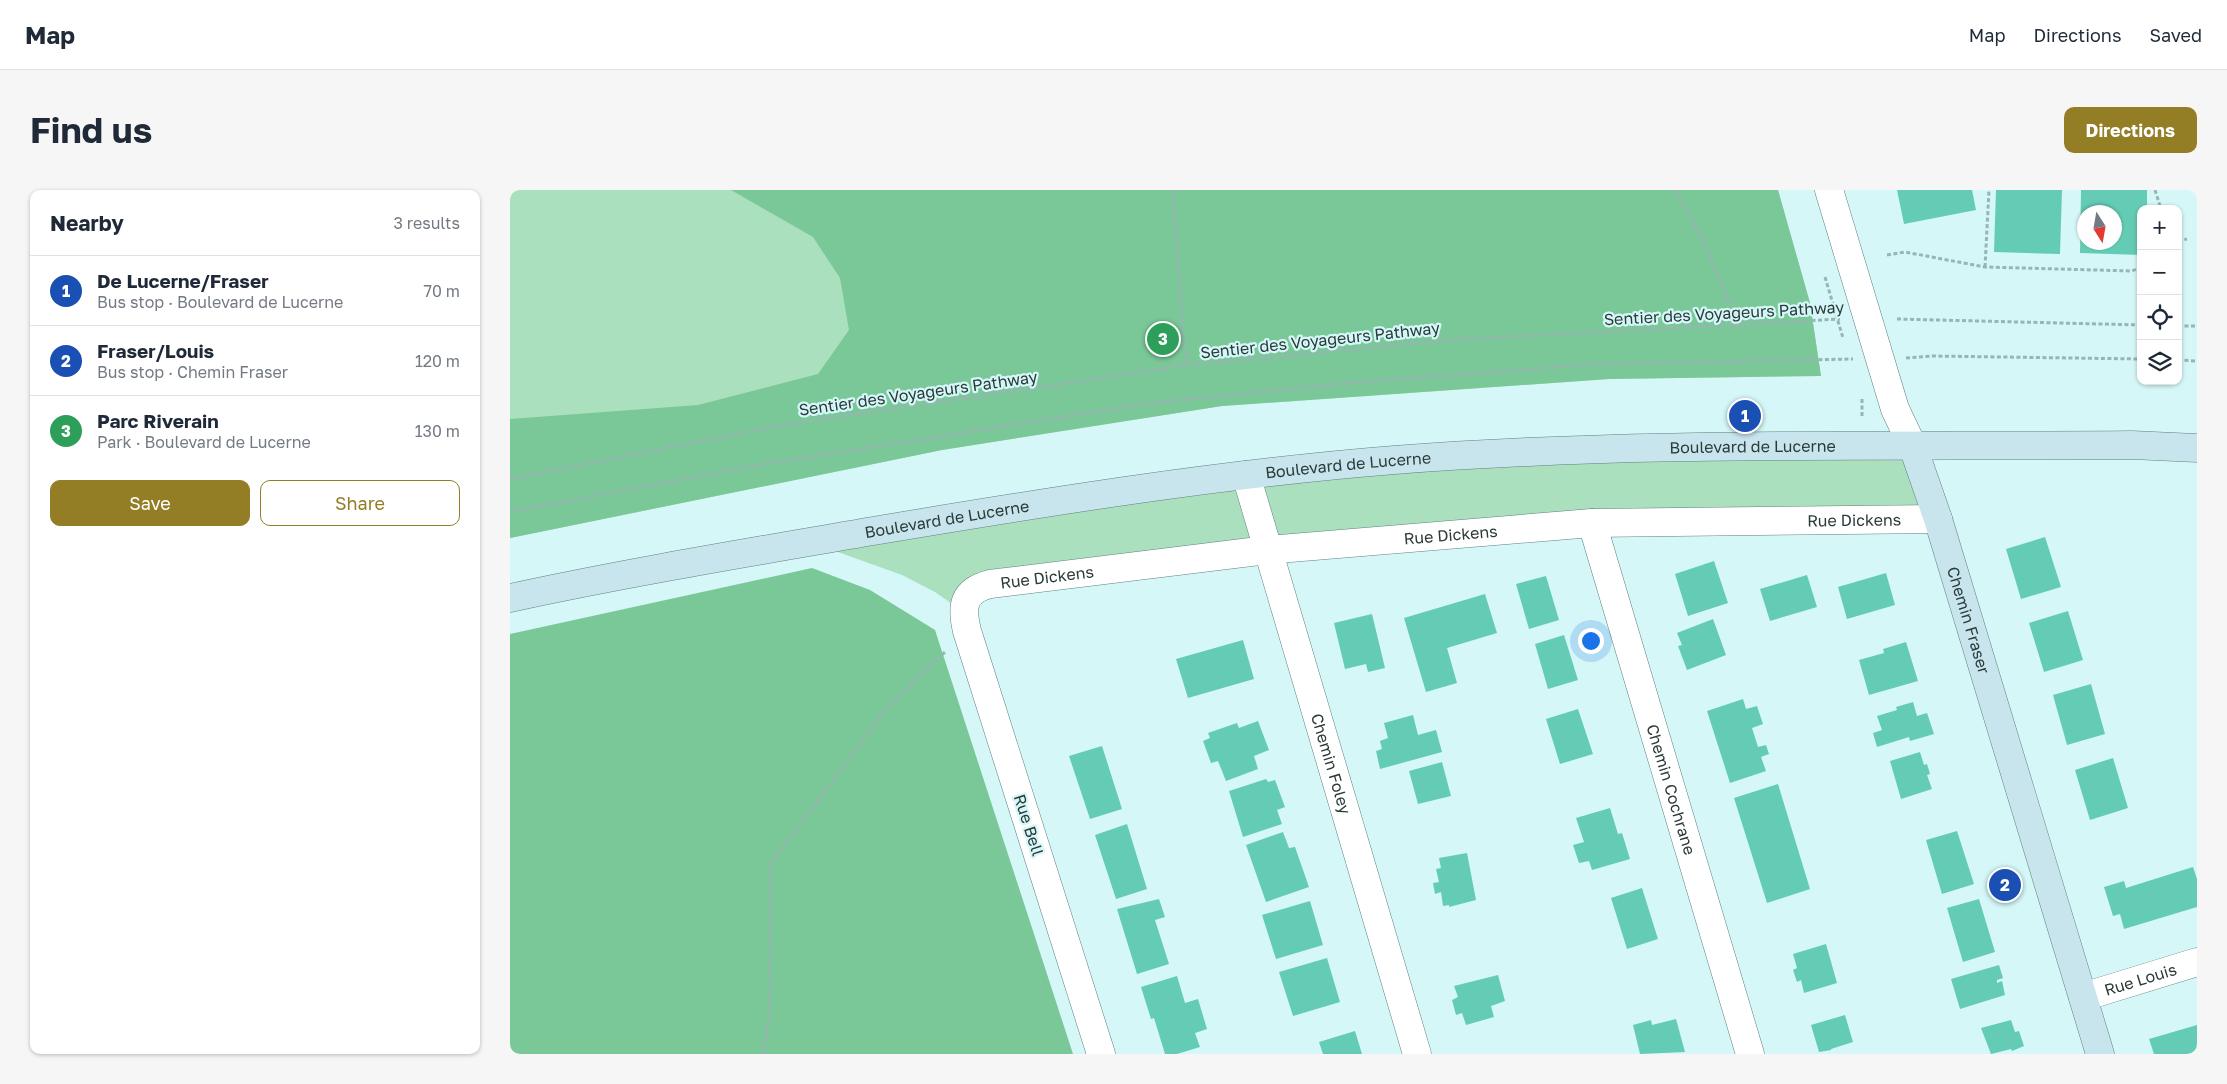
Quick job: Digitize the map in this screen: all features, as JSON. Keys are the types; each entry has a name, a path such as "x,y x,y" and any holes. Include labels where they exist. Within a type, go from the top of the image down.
{"main road":[{"name":"Boulevard de Lucerne","path":"510,598 810,542 1015,507 1246,475 1394,460 1609,448 2132,445 2197,448"},
{"name":"Chemin Fraser","path":"1913,447 1938,519 2100,1054"}],"street":[{"name":"Chemin Fraser","path":"1829,190 1896,409 1913,447"},
{"name":"Chemin Foley","path":"1246,475 1417,1054"},
{"name":"Rue Dickens","path":"968,597 978,587 990,584 1267,550 1592,523 1938,519"},
{"name":"Chemin Cochrane","path":"1592,523 1750,1054"},
{"name":"Rue Bell","path":"968,597 962,611 967,631 1101,1054"},
{"name":"Rue Louis","path":"2083,997 2197,962"}],"path":[{"path":"1172,190 1184,346 1188,365"},
{"path":"1676,190 1705,245 1738,325"},
{"path":"1985,266 1989,190"},
{"path":"2155,190 2160,205"},
{"path":"2182,240 2187,239"},
{"path":"1887,255 1904,252 1985,266 2132,271 2137,269"},
{"name":"Sentier des Voyageurs Pathway","path":"510,480 782,425 1188,365 1451,340 1836,319 2137,325"},
{"path":"2182,326 2197,326"},
{"path":"510,512 752,466 1158,402 1371,381 1596,364 1880,359 1932,356 2137,359"},
{"path":"2182,360 2197,361"},
{"path":"763,1054 769,1019 771,863 887,708 967,631"}],"green space":[{"path":"510,190 1778,190 1810,303 1821,376 1609,379 1222,406 942,450 510,538"},
{"path":"731,190 1778,190 1810,303 1821,376 1609,379 1222,406 942,450 510,538 510,419 698,405 818,374 849,330 840,278 813,237"},
{"path":"1913,447 1938,519 1695,521 990,584 962,611 935,592 902,575 810,542 1246,475"},
{"path":"812,568 870,590 935,630 1073,1054 510,1054 510,634"}],"building":[{"path":"1897,190 1972,190 1976,210 1904,224"},
{"path":"1996,190 2062,190 2060,254 1994,252"},
{"path":"2081,190 2147,190 2147,205 2137,205 2137,255 2080,253 2080,250 2122,250 2122,205 2081,205"},
{"path":"2045,537 2061,587 2021,599 2006,549"},
{"path":"1714,561 1728,603 1688,616 1675,574"},
{"path":"1886,573 1895,605 1847,619 1838,587"},
{"path":"1807,575 1817,607 1770,621 1760,589"},
{"path":"1546,576 1559,620 1529,629 1516,584"},
{"path":"1485,594 1497,633 1447,648 1457,683 1426,692 1404,618"},
{"path":"2068,611 2083,660 2044,672 2029,623"},
{"path":"1372,614 1385,668 1368,672 1366,664 1345,669 1334,623"},
{"path":"1713,619 1726,655 1687,670 1678,646 1682,645 1677,633"},
{"path":"1564,635 1578,680 1548,689 1535,644"},
{"path":"1243,640 1254,679 1188,698 1176,659"},
{"path":"1906,642 1918,681 1869,695 1859,660 1884,653 1883,649"},
{"path":"2091,684 2105,734 2067,745 2053,695"},
{"path":"1743,699 1746,709 1757,706 1763,724 1752,728 1758,747 1766,745 1769,754 1761,757 1766,771 1730,783 1707,711"},
{"path":"1913,702 1917,716 1927,713 1934,734 1910,741 1909,737 1877,747 1873,733 1882,730 1877,716 1897,710 1896,707"},
{"path":"1578,709 1593,754 1560,764 1546,719"},
{"path":"1413,715 1418,735 1436,730 1442,752 1380,769 1376,751 1382,749 1380,741 1388,738 1384,723"},
{"path":"1258,721 1269,750 1254,756 1258,769 1226,781 1218,761 1211,763 1203,741 1210,738 1208,733 1237,723 1239,728"},
{"path":"1102,746 1122,809 1090,819 1069,756"},
{"path":"1920,752 1924,765 1927,764 1930,774 1927,775 1932,789 1901,799 1890,761"},
{"path":"2113,758 2128,808 2090,820 2075,770"},
{"path":"1442,762 1451,796 1418,804 1409,771"},
{"path":"1266,779 1268,782 1275,780 1285,807 1277,810 1282,824 1243,837 1229,791"},
{"path":"1778,784 1810,889 1767,903 1734,798"},
{"path":"1610,808 1618,834 1622,833 1630,859 1592,870 1589,861 1579,863 1573,845 1584,842 1576,818"},
{"path":"1127,824 1147,889 1116,899 1095,835"},
{"path":"1957,831 1974,884 1942,894 1926,840"},
{"path":"1283,832 1289,848 1295,847 1309,887 1266,902 1246,845"},
{"path":"1467,853 1476,900 1449,907 1449,905 1443,906 1441,892 1435,894 1433,883 1439,882 1436,869 1441,868 1439,858"},
{"path":"2193,867 2197,879 2197,907 2124,929 2120,914 2113,916 2104,887 2124,881 2126,888"},
{"path":"1642,888 1658,939 1627,949 1611,898"},
{"path":"1159,899 1165,917 1155,920 1169,964 1137,974 1117,909"},
{"path":"1979,899 1995,952 1963,962 1947,908"},
{"path":"1310,901 1323,945 1276,959 1262,915"},
{"path":"1826,944 1837,983 1804,993 1801,980 1797,982 1793,970 1797,968 1793,954"},
{"path":"1327,958 1340,1002 1293,1016 1279,972"},
{"path":"1999,965 2003,978 1997,980 1997,983 2002,981 2005,995 1960,1009 1951,979"},
{"path":"1498,975 1505,1001 1491,1006 1494,1017 1466,1025 1462,1013 1456,1015 1452,1000 1458,997 1454,986"},
{"path":"1177,976 1185,1003 1198,999 1207,1029 1195,1033 1200,1047 1177,1054 1165,1054 1154,1018 1151,1019 1141,987"},
{"path":"1845,1015 1853,1042 1819,1052 1811,1025"},
{"path":"1676,1019 1685,1052 1640,1054 1633,1025 1651,1020 1652,1025"},
{"path":"2011,1020 2015,1032 2019,1031 2024,1046 2012,1051 2011,1049 1991,1054 1981,1028"},
{"path":"2197,1025 2197,1054 2154,1054 2149,1039"},
{"path":"1355,1031 1362,1054 1323,1054 1319,1042"}],"place":[{"name":"Parc Riverain","path":"1163,339"},
{"name":"De Lucerne/Fraser","path":"1745,416"},
{"name":"Fraser/Louis","path":"2005,885"}]}
